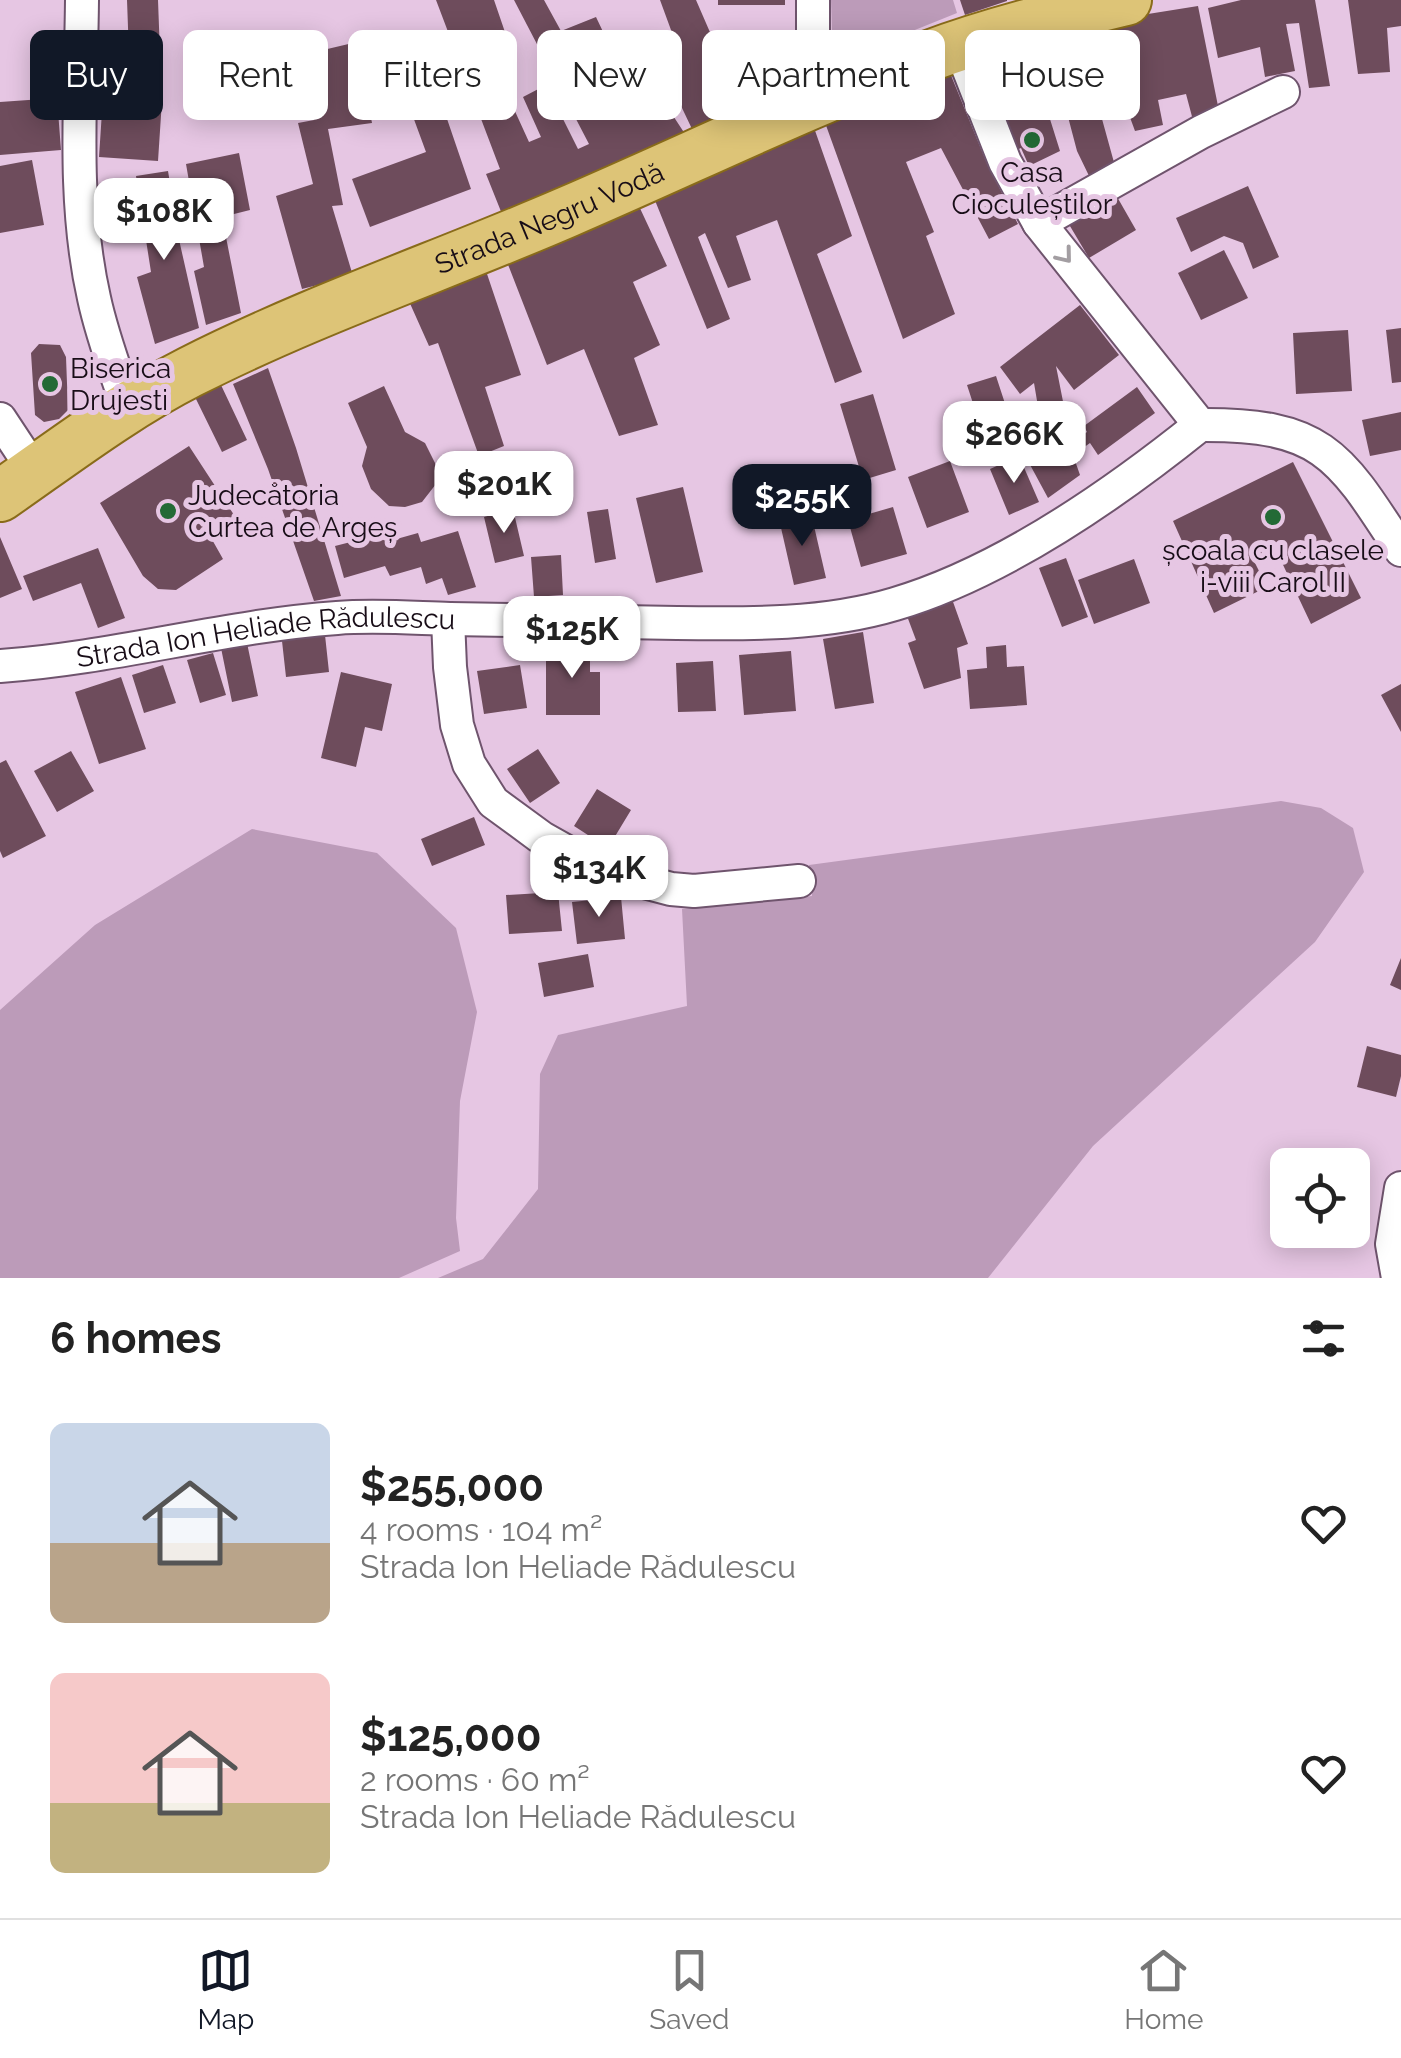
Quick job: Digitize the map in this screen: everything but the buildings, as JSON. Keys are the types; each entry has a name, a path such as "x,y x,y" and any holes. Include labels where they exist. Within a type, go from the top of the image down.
{"main road":[{"name":"Strada Negru Vodă","path":"945,50 1126,0"},
{"name":"Strada Negru Vodă","path":"18,484 186,373 270,333 522,231 772,120"}],"street":[{"path":"82,0 82,226 93,297 128,408"},
{"path":"813,0 813,30"},
{"path":"959,45 1004,162 1039,224 1200,426 1266,428 1311,442 1337,460 1362,489 1401,550"},
{"path":"1039,224 1202,132 1283,92"},
{"path":"0,419 18,484"},
{"name":"Strada Ion Heliade Rădulescu","path":"0,666 51,662 339,618 740,624 825,619 895,604 972,574 1039,538 1150,465 1200,426"},
{"path":"448,619 457,725 469,764 493,802 600,870 671,889 694,891 800,881"},
{"path":"1398,1278 1392,1244 1401,1188"}],"shaded area":[{"path":"831,0 953,0 957,13 915,30 832,30"},
{"path":"1281,801 1321,808 1353,828 1364,872 1315,942 1093,1146 988,1278 438,1278 483,1259 538,1189 540,1074 558,1035 687,1006 682,909 812,896 809,865"},
{"path":"252,829 377,853 456,928 477,1012 460,1101 456,1218 460,1251 399,1278 0,1278 0,1010 95,925"}],"place":[{"name":"Casa Cioculeștilor","path":"1032,140"},
{"name":"Biserica Drujesti","path":"50,384"},
{"name":"Judecătoria Curtea de Argeș","path":"168,511"},
{"name":"școala cu clasele i-viii Carol II","path":"1273,517"}]}
